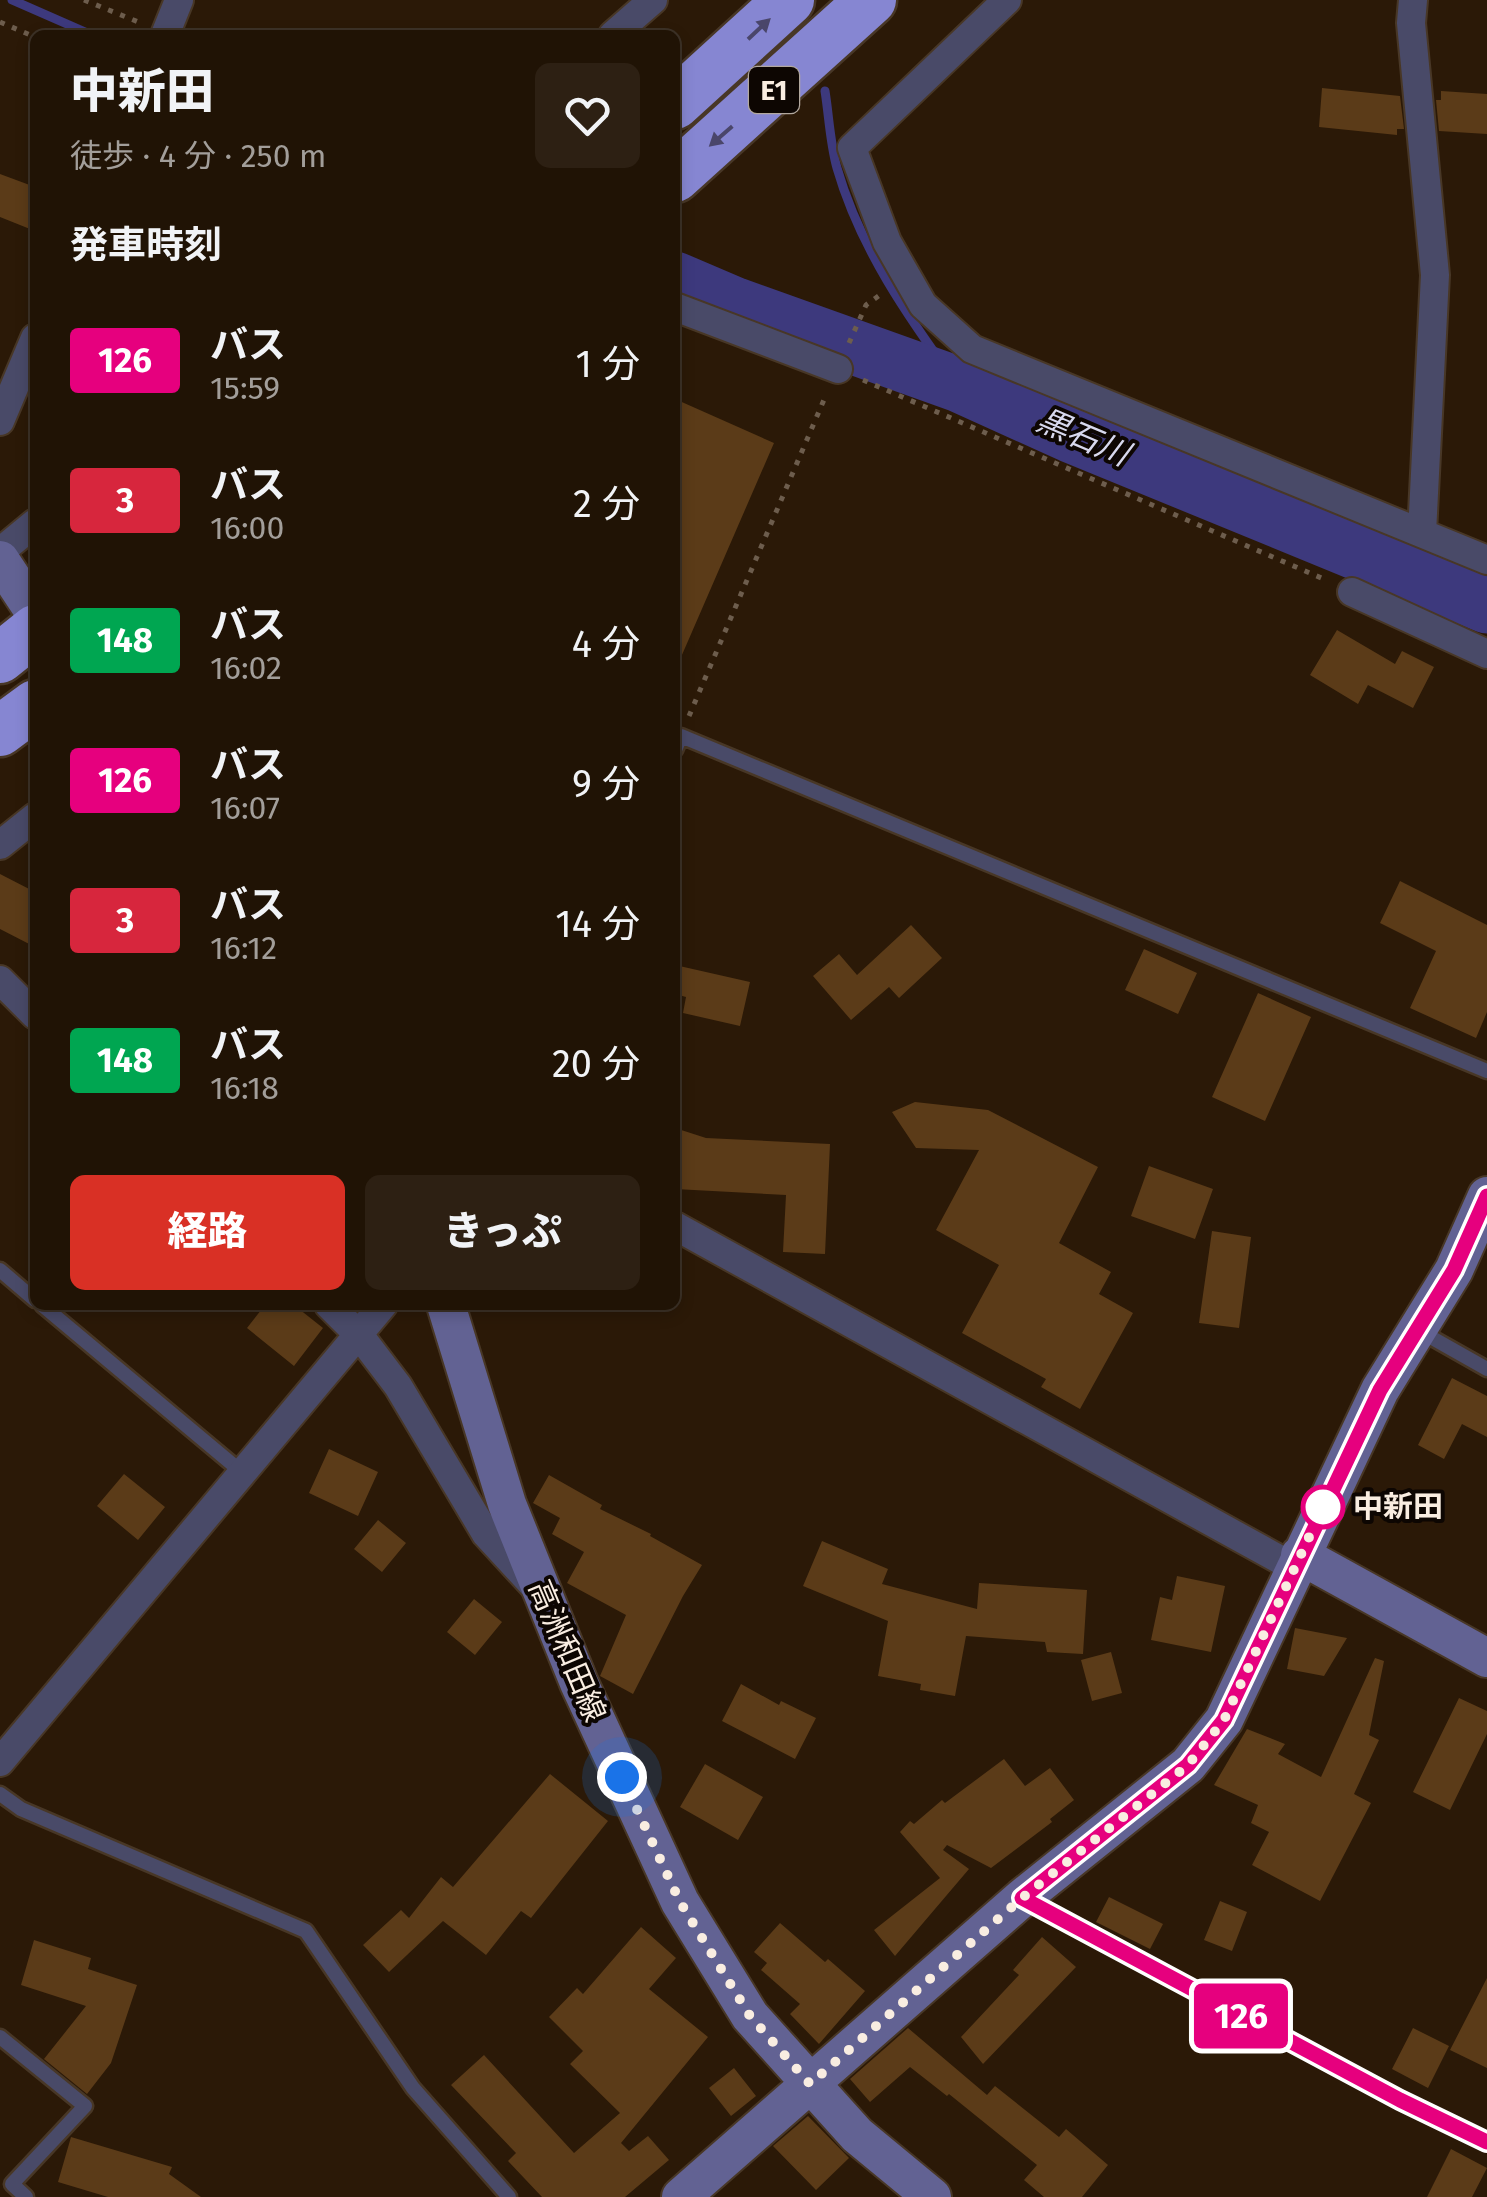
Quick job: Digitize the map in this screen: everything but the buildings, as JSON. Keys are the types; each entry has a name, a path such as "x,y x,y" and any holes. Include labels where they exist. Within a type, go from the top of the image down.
{"highway":[{"name":"E1","path":"680,99 789,0"},
{"name":"E1","path":"680,172 871,0"},
{"path":"0,658 30,634"}],"street":[{"path":"167,30 179,0"},
{"path":"619,30 653,0"},
{"path":"1007,0 852,148 887,242 923,305 972,349 1487,560"},
{"path":"1412,0 1435,275 1422,533"},
{"path":"680,310 838,368"},
{"path":"0,422 30,350"},
{"path":"0,552 30,527"},
{"path":"0,560 30,605"},
{"path":"1352,592 1487,654"},
{"path":"0,845 30,822"},
{"path":"0,980 30,1009"},
{"path":"681,2197 1022,1898 1188,1765 1224,1720 1380,1390 1454,1270 1487,1196"},
{"path":"680,1229 1298,1562 1487,1658"},
{"path":"333,1310 360,1336 398,1386 486,1534 544,1598"},
{"path":"0,1762 379,1310"},
{"name":"高洲和田線","path":"448,1310 507,1504 580,1684 680,1902 750,2016 857,2135 932,2197"}],"lane":[{"path":"680,741 1487,1071"},
{"path":"0,1270 30,1296"},
{"path":"48,1310 244,1474"},
{"path":"1417,1329 1487,1369"},
{"path":"0,1794 21,1809 306,1931 412,2088 509,2197"},
{"path":"1022,1898 1400,2100 1487,2142"},
{"path":"0,2037 85,2106 12,2184 26,2197"}],"path":[{"path":"84,0 155,30"},
{"path":"0,22 30,35"},
{"path":"680,733 866,305 906,276"},
{"path":"838,368 1352,592"}],"waterway":[{"path":"12,0 81,30"},
{"path":"825,91 835,159 859,226 904,307 957,384"},
{"name":"黒石川","path":"680,281 957,384 1070,435 1487,606"}],"bus line":[{"name":"126","path":"1487,1196 1454,1270 1380,1390 1224,1720 1188,1765 1022,1898 1400,2100 1487,2142"}],"place":[{"name":"中新田","path":"1323,1507"}],"route":[{"path":"622,1777 680,1902 750,2016 810,2084 1022,1898 1188,1765 1224,1720 1323,1507"}]}
